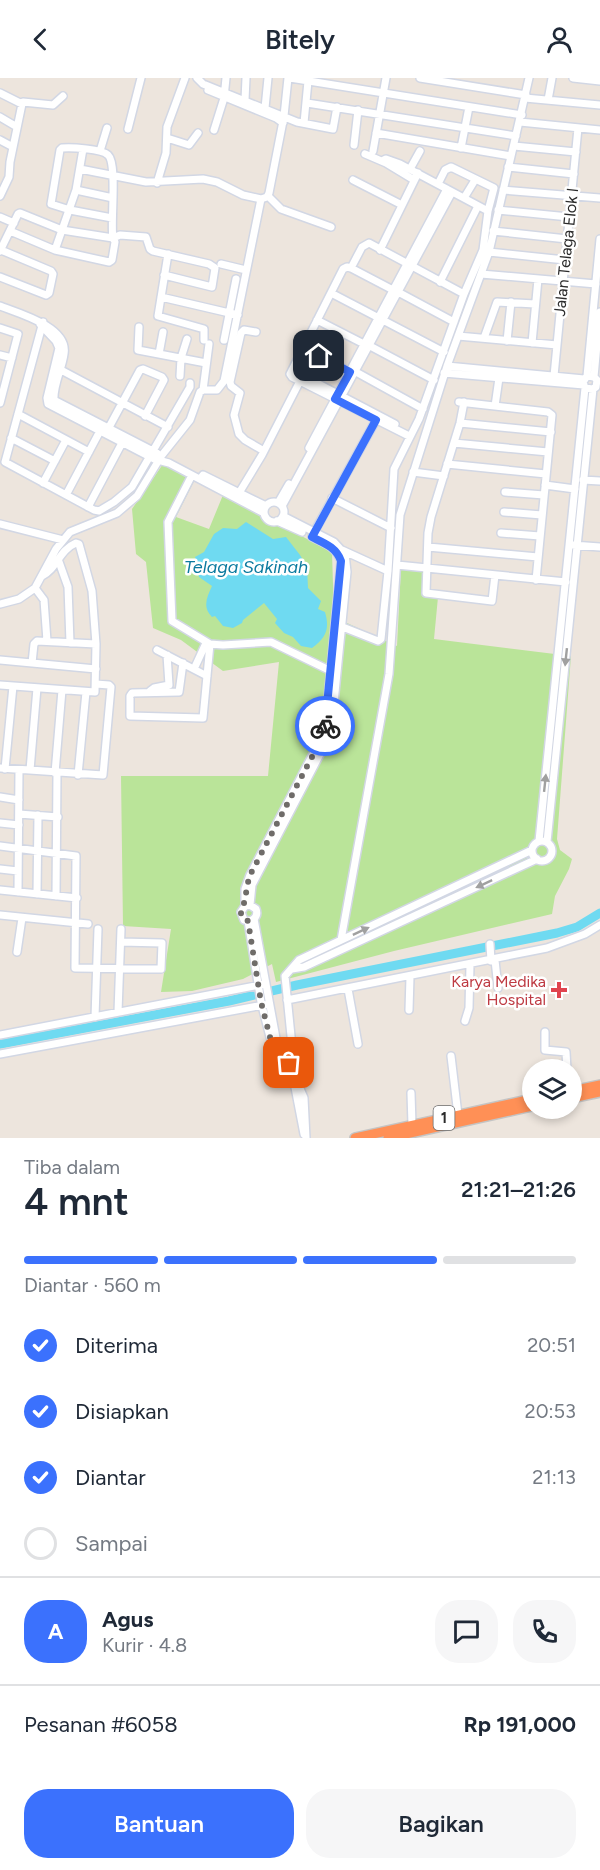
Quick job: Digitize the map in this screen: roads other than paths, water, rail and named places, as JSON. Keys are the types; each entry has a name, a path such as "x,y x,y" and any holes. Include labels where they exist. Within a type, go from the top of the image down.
{"highway":[{"path":"582,1089 600,1085"},
{"path":"582,1096 600,1092"},
{"name":"1","path":"355,1138 458,1115 522,1105"},
{"name":"1","path":"388,1138 522,1105"}],"street":[{"path":"128,129 141,78"},
{"path":"157,183 166,153 167,127 185,78"},
{"path":"191,78 202,88 244,100 284,119"},
{"path":"196,78 225,95 276,118 333,129 337,107"},
{"path":"214,130 225,95 226,78"},
{"path":"244,100 246,78"},
{"path":"265,108 268,78"},
{"path":"268,196 284,119 289,78 326,81 469,107 521,119 600,130"},
{"path":"373,151 386,78"},
{"path":"420,78 548,100 600,105"},
{"path":"473,86 475,78"},
{"path":"341,940 389,674 400,515 445,369 489,252 529,78"},
{"path":"548,100 552,78"},
{"path":"573,78 600,81"},
{"path":"304,123 308,81"},
{"path":"0,93 22,104 30,102 53,105 63,96"},
{"path":"307,103 516,136"},
{"path":"1,192 9,177 22,104"},
{"path":"461,148 469,107"},
{"path":"354,145 358,110"},
{"path":"0,117 17,126"},
{"path":"100,151 107,128"},
{"name":"Jalan Telaga Elok I","path":"554,376 578,128"},
{"path":"167,138 189,145 198,133"},
{"path":"376,133 511,156"},
{"path":"0,140 13,147"},
{"path":"514,146 576,152"},
{"path":"10,231 55,250 111,261 115,242 112,218 111,160 108,155 100,151 66,147 60,150 51,204 112,218"},
{"path":"55,250 76,190 83,149"},
{"path":"410,169 420,151"},
{"path":"365,154 438,184 488,211"},
{"path":"382,161 386,159 410,169 416,176"},
{"path":"0,165 9,170"},
{"path":"338,625 381,641 394,470 423,409 464,294 483,250 488,211 495,190 449,167 441,176 438,184"},
{"path":"508,167 574,174"},
{"path":"80,170 157,183 203,179 217,182 243,195 261,199 268,196"},
{"path":"380,250 416,176"},
{"path":"353,180 402,205"},
{"path":"464,198 475,180"},
{"path":"76,190 113,198"},
{"path":"280,518 280,504 450,190"},
{"path":"503,190 600,198"},
{"path":"268,196 281,209 331,227"},
{"path":"203,390 217,390 224,381 261,199"},
{"path":"440,282 478,206"},
{"path":"498,210 569,217"},
{"path":"0,277 47,295 53,274 51,271 0,250 18,214 23,213 62,230 113,238 120,235 146,237 150,249 213,265 215,268 213,286 164,275"},
{"path":"0,217 14,223"},
{"path":"493,231 567,238"},
{"path":"292,969 304,967 537,859 542,861 551,856 552,851 547,842 573,545 575,489 592,383 600,239"},
{"path":"351,268 364,244 369,243 464,294"},
{"path":"489,252 565,260"},
{"path":"0,604 19,599 34,588 69,532 117,513 128,505 137,496 160,458 190,420 198,396 203,390 207,342 204,329 158,316 168,254"},
{"path":"221,264 246,270"},
{"path":"410,434 300,381 291,376 292,369 343,269 347,267 454,322"},
{"path":"481,274 596,284"},
{"path":"224,340 236,279"},
{"path":"532,343 538,279"},
{"path":"331,293 444,352"},
{"path":"161,297 238,315"},
{"path":"484,338 497,302 535,304"},
{"path":"507,341 511,302"},
{"path":"0,306 41,323 65,348 54,400 122,442 152,454"},
{"path":"289,1063 292,1046 285,982 286,974 299,960 532,850 539,841 566,582 583,480 600,312"},
{"path":"317,320 434,380"},
{"path":"41,323 5,462 88,507 99,511 127,493 168,427 190,383"},
{"path":"139,327 136,349 206,363"},
{"path":"0,328 18,334 3,382 0,403"},
{"path":"256,332 244,330 241,333 230,382 231,386 240,393 234,415 239,434 264,451"},
{"path":"159,354 164,332"},
{"path":"458,336 557,345"},
{"path":"180,376 186,339"},
{"path":"58,340 59,351 47,398 48,404 265,509"},
{"path":"303,348 423,409"},
{"path":"0,355 12,358"},
{"path":"66,495 89,452 105,431 140,370 145,369 164,380 145,416"},
{"path":"292,369 376,420 410,434"},
{"path":"445,369 554,376 592,383"},
{"path":"445,369 499,378 592,383"},
{"path":"60,370 168,427"},
{"path":"495,406 499,378"},
{"path":"239,493 264,451 300,381"},
{"path":"495,575 493,600 426,593 430,517 460,423 462,402 550,412 553,416 536,579"},
{"path":"18,414 89,452"},
{"path":"313,535 376,420"},
{"path":"460,423 551,432"},
{"path":"11,438 55,461"},
{"path":"43,483 66,440"},
{"path":"88,507 122,442"},
{"path":"454,442 548,452"},
{"path":"447,464 546,474"},
{"path":"413,472 444,476"},
{"path":"192,475 168,522 171,618 174,623 208,643 228,645 267,641 333,672"},
{"path":"200,479 203,475 239,493 265,509 270,521 280,518 313,535 334,542 347,562 338,625 328,732 252,885 248,905 241,912 241,916 251,920"},
{"path":"583,480 600,481"},
{"path":"545,485 575,489"},
{"path":"506,492 544,495"},
{"path":"332,498 391,528"},
{"path":"265,509 271,502 280,504"},
{"path":"504,512 542,515"},
{"path":"0,524 63,540"},
{"path":"501,533 540,536"},
{"path":"0,684 95,693 96,644 92,586 79,544 68,546 47,573 42,576"},
{"path":"573,545 600,547"},
{"path":"428,546 538,557"},
{"path":"340,551 388,571"},
{"path":"58,559 68,587 70,643"},
{"path":"397,565 566,582"},
{"path":"34,588 44,600 47,641"},
{"path":"32,663 35,642 96,644"},
{"path":"194,669 208,643"},
{"path":"183,663 178,693 131,694 130,716 201,719 204,717 208,643"},
{"path":"158,650 207,676"},
{"path":"149,692 154,688 169,684 167,655"},
{"path":"0,660 96,669"},
{"path":"13,686 3,769 101,776 111,687 96,684"},
{"path":"30,770 37,688"},
{"path":"56,896 58,817 56,773 62,690"},
{"path":"78,775 86,692"},
{"path":"18,892 20,770"},
{"path":"0,798 19,800"},
{"path":"19,814 58,817"},
{"path":"37,894 38,816"},
{"path":"0,823 19,825"},
{"path":"539,841 547,842"},
{"path":"0,846 76,856 75,968 162,969 164,945 162,943 121,942"},
{"path":"532,850 537,859"},
{"path":"0,869 18,871"},
{"path":"0,890 77,898"},
{"path":"248,905 257,912 251,920 271,1041 289,1063 293,1073 305,1137"},
{"path":"0,915 88,924"},
{"path":"17,952 22,918"},
{"path":"287,998 348,989 547,948 585,934 600,925"},
{"path":"95,1017 98,929"},
{"path":"118,1012 121,929"},
{"path":"490,947 498,988"},
{"path":"465,1021 469,1008 470,964"},
{"path":"409,1010 410,977"},
{"path":"0,1035 262,986"},
{"path":"348,989 358,1044"},
{"path":"0,1054 265,1003"},
{"path":"545,1032 545,1050 566,1052 566,1059"},
{"path":"451,1056 458,1115"},
{"path":"411,1093 412,1125"}],"water":[{"name":"Telaga Sakinah","path":"246,522 273,539 286,537 307,567 308,588 321,601 318,609 325,612 327,623 324,637 312,648 301,646 293,637 284,633 275,623 277,619 264,603 233,628 223,626 215,616 212,617 209,613 206,602 212,586 199,577 195,557 204,552 214,534 223,528 237,529"}],"waterway":[{"path":"0,1044 229,1001 297,985 557,933 577,927 600,913"}],"place":[{"name":"Karya Medika Hospital","path":"559,990"}]}
